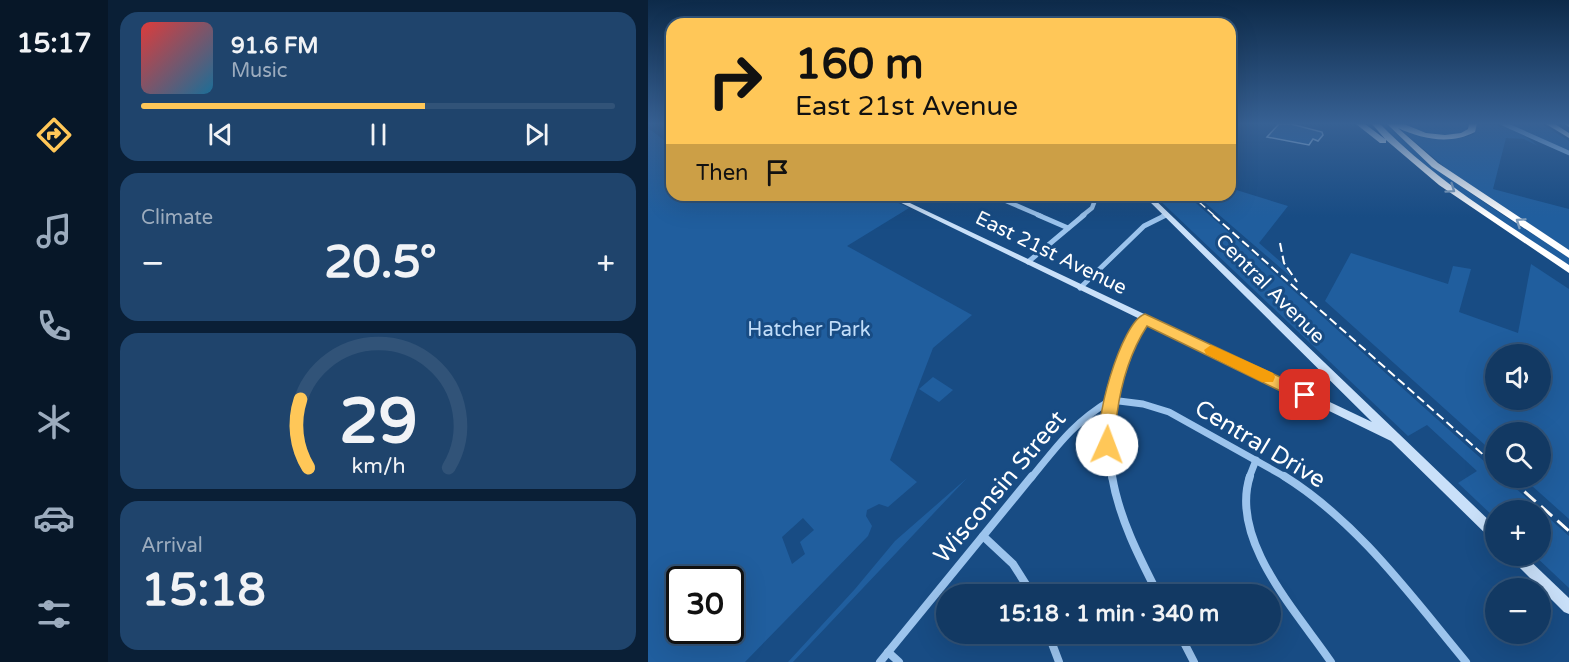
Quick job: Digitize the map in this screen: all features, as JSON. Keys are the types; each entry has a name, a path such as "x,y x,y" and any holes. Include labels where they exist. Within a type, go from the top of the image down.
{"highway":[{"path":"1403,155 1569,270"},
{"path":"1407,155 1433,176"},
{"path":"1423,155 1434,165 1569,255"}],"street":[{"name":"East 21st Avenue","path":"901,201 1393,437"},
{"path":"1006,201 1068,228"},
{"path":"1028,262 1092,208 1095,201"},
{"name":"Central Avenue","path":"1152,201 1485,525"},
{"path":"1080,288 1144,226 1166,215"},
{"path":"1145,319 1131,339 1111,400 1107,445 1111,482 1124,526 1153,584"},
{"name":"Central Drive","path":"1111,400 1144,402 1158,406 1299,486 1352,530 1466,662"},
{"name":"Wisconsin Street","path":"879,662 1076,424 1111,400"},
{"path":"1256,460 1246,484 1243,499 1245,522 1252,543 1266,568 1331,662"},
{"path":"983,536 1013,564 1026,584"},
{"path":"1526,566 1569,607"},
{"path":"1052,644 1059,662"},
{"path":"1185,644 1194,662"},
{"path":"888,652 899,662"}],"green space":[{"name":"Hatcher Park","path":"648,155 666,155 666,201 894,201 909,208 847,246 972,315 933,348 890,460 917,482 888,507 879,504 867,510 866,516 872,526 868,536 745,662 648,662","holes":["803,518 814,530 800,542 805,554 792,564 782,537"]},
{"path":"1410,155 1420,155 1451,179 1569,258 1569,267 1429,172"},
{"path":"1430,155 1502,155 1493,189 1569,209 1569,250 1448,170"},
{"path":"1236,190 1288,206 1259,243 1282,263 1291,277 1203,201 1236,201"},
{"path":"1160,201 1194,201 1485,462 1485,488 1515,488 1529,500 1485,500 1485,509 1458,483 1477,471 1427,425 1408,436"},
{"path":"1351,253 1448,284 1453,266 1471,269 1459,312 1518,333 1531,264 1569,289 1569,519 1551,503 1551,500 1548,500 1534,488 1551,488 1551,422 1485,422 1485,445 1325,301"},
{"path":"933,377 953,390 939,402 919,389"},
{"path":"967,478 793,662 788,662 855,589 895,541"},
{"path":"1551,520 1569,536 1569,588 1546,566 1551,566"}],"railway":[{"path":"1198,201 1215,216"},
{"path":"1213,215 1485,456"},
{"path":"1280,243 1284,263 1297,282"},
{"path":"1520,488 1569,531"}],"slow traffic":[{"path":"1211,350 1268,377"}],"route":[{"path":"1107,445 1108,417 1113,391 1131,339 1145,319 1305,395"}]}
